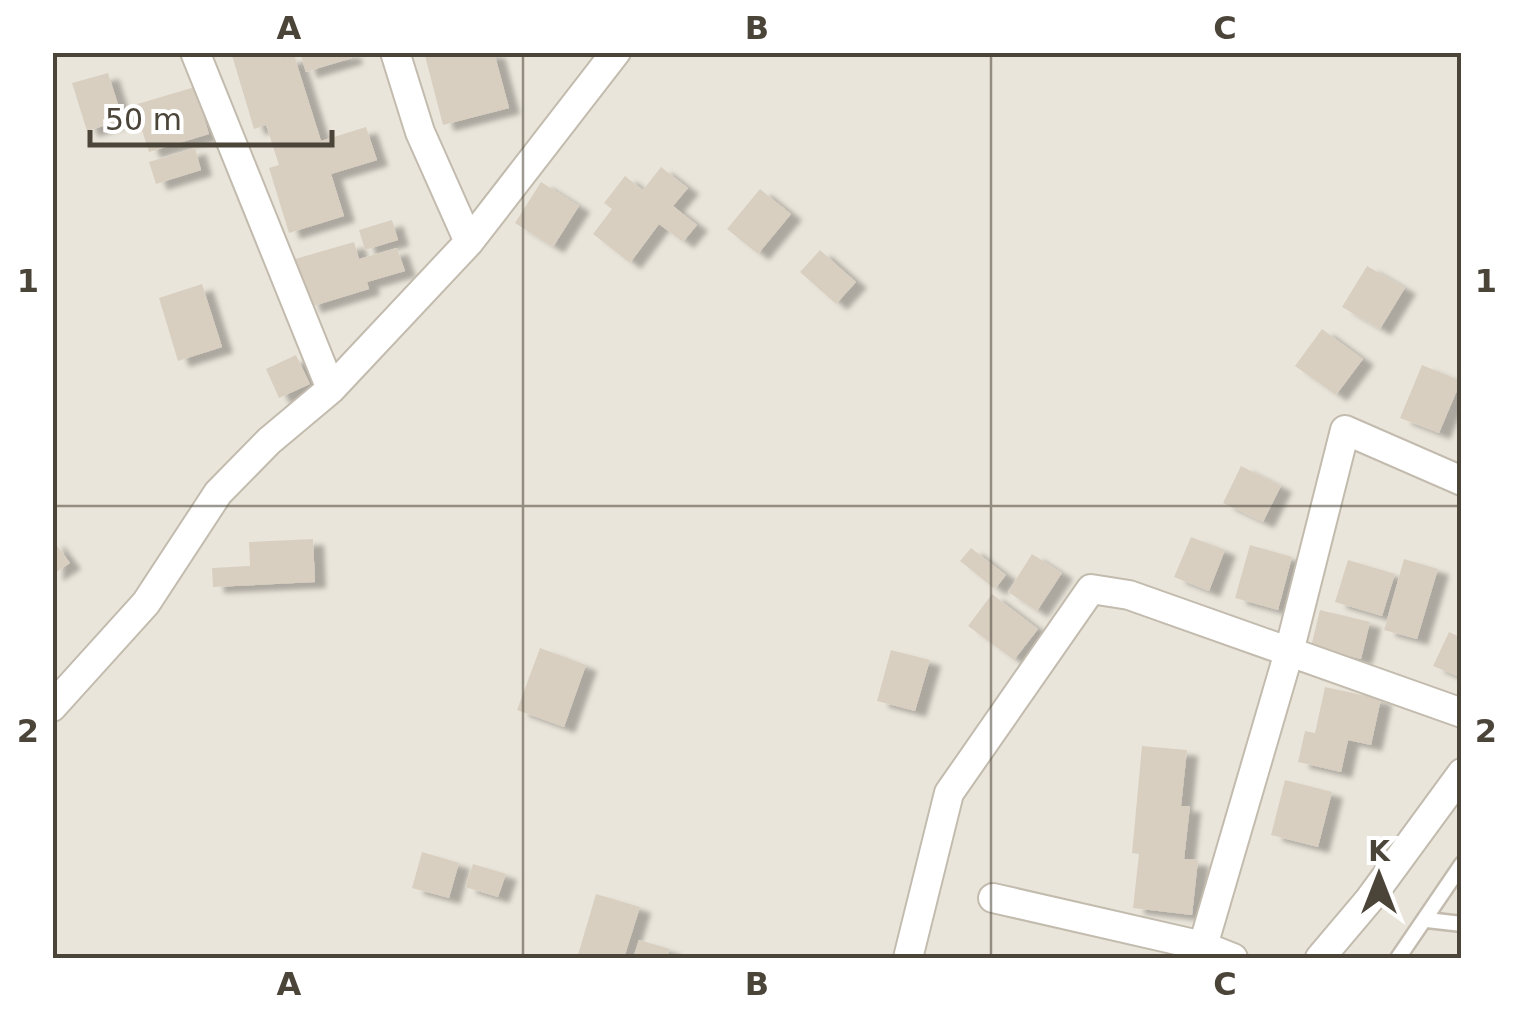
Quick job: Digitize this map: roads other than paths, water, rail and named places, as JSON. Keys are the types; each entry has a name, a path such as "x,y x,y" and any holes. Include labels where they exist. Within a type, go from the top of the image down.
{"street":[{"path":"194,52 331,389"},
{"path":"395,52 420,132 469,242"},
{"path":"52,707 146,603 218,493 268,441 331,389 469,242 616,52"},
{"path":"1203,946 1290,652 1345,430 1462,481"},
{"path":"908,958 949,793 1091,590 1129,595 1462,713"},
{"path":"1320,958 1369,900 1462,774"},
{"path":"993,898 1203,946 1232,958"}],"lane":[{"path":"1398,958 1462,864"},
{"path":"1427,920 1462,924"}]}
